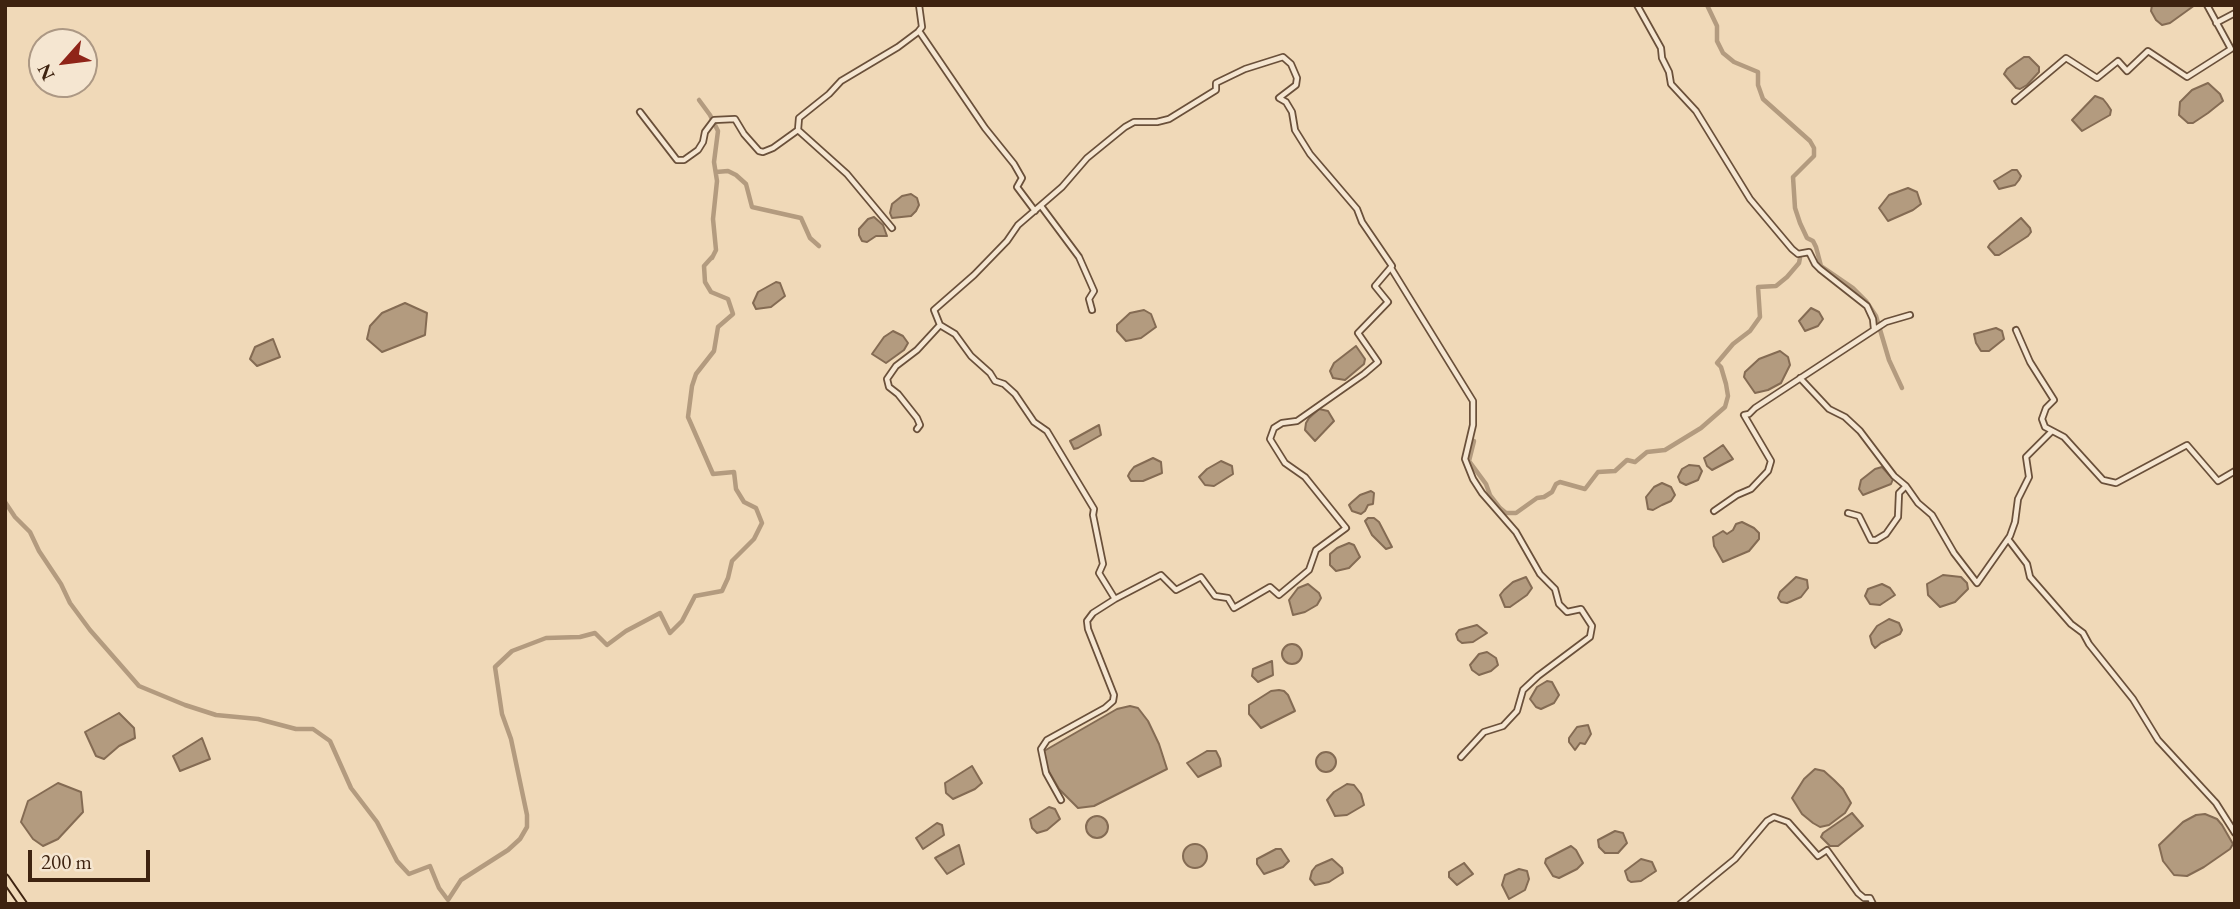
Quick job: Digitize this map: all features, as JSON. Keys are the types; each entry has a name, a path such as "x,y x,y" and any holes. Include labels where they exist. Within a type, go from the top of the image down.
{"main road":[{"path":"5,878 23,904"}],"street":[{"path":"640,112 677,160 684,160 698,150 705,132 713,122 735,119 746,137 762,152 773,148 798,130 799,118 841,81 898,47 919,31 922,27 919,5"},
{"path":"1637,5 1661,48 1671,84 1696,111 1750,199 1792,249 1798,254 1809,252 1820,270 1867,306 1874,319 1874,329"},
{"path":"2015,101 2066,58 2098,78 2118,61 2127,71 2148,51 2187,77 2230,51 2207,5"},
{"path":"2216,23 2235,13"},
{"path":"919,31 983,125 1014,164 1022,178 1017,187 1035,211"},
{"path":"1115,598 1099,573 1103,564 1094,509 1047,431 1034,422 1015,394 1004,384 995,381 971,356 955,334 940,325 934,310 1007,241 1018,225 1074,175 1087,158 1125,127 1134,122 1169,119 1216,90 1216,83 1225,77 1283,57 1291,64 1297,78 1296,85 1279,98 1286,102 1293,112 1295,130 1310,154 1357,209 1362,222 1392,266 1473,401 1473,425 1465,460 1474,479 1482,493 1516,532 1540,574 1555,589 1559,604 1567,612 1581,609 1592,626 1590,637 1523,690 1517,711 1503,726 1483,732 1461,757"},
{"path":"798,130 848,174 892,229"},
{"path":"1041,206 1079,257 1094,291 1089,299 1092,310"},
{"path":"1061,800 1046,774 1041,749 1047,740 1105,708 1114,695 1095,651 1087,621 1093,613 1115,598 1161,575 1176,590 1200,577 1215,596 1228,598 1234,608 1270,587 1279,595 1309,570 1316,550 1346,528 1305,477 1285,463 1270,439 1274,428 1282,423 1297,421 1378,362 1358,333 1388,302 1375,286 1391,268"},
{"path":"1714,511 1751,489 1768,471 1771,461 1744,415 1874,329 1886,322 1910,315"},
{"path":"916,429 920,425 917,418 889,387 887,379 896,366 917,350 940,325"},
{"path":"2016,330 2030,362 2054,400 2046,408 2042,419 2045,427 2064,437 2103,480 2116,483 2187,445 2218,481 2235,471"},
{"path":"1800,378 1829,409 1845,417 1860,431 1918,503 1933,515 1954,553 1977,583 2008,539 2015,522 2018,499 2029,477 2026,457 2052,430"},
{"path":"1848,513 1859,516 1871,540 1877,540 1886,534 1898,517 1899,493 1906,486"},
{"path":"2008,539 2027,564 2030,578 2071,624 2083,633 2133,699 2158,740 2216,803 2235,833"},
{"path":"1680,904 1735,859 1767,821 1774,817 1788,822 1818,856 1827,850 1858,893 1864,898 1870,898 1873,904"}],"shaded area":[{"path":"2152,5 2195,5 2170,23 2162,25 2151,11"},
{"path":"2024,57 2029,57 2039,67 2039,72 2020,89 2004,74"},
{"path":"2208,83 2220,94 2223,101 2193,123 2188,123 2179,115 2180,102 2192,90"},
{"path":"2095,96 2107,104 2111,110 2110,115 2082,131 2072,120"},
{"path":"2012,170 2017,170 2021,176 2019,180 2015,185 1999,189 1994,181"},
{"path":"1908,188 1917,192 1921,204 1888,221 1879,208 1889,195"},
{"path":"911,194 917,198 919,205 916,211 911,216 892,218 892,204 902,196"},
{"path":"874,217 883,225 887,236 876,236 867,242 862,241 859,229 868,219"},
{"path":"2021,218 2031,232 1999,255 1995,255 1988,247 1990,244"},
{"path":"776,282 780,283 785,296 771,307 756,309 753,303 758,292"},
{"path":"405,303 427,313 425,335 382,352 367,339 370,326 382,313"},
{"path":"1811,308 1819,312 1823,319 1818,326 1805,331 1799,321"},
{"path":"1144,310 1151,314 1156,327 1141,338 1126,341 1117,331 1117,325 1130,313"},
{"path":"1996,328 2002,331 2004,339 1989,351 1981,351 1974,334"},
{"path":"893,331 903,336 908,343 904,350 886,363 872,354 884,337"},
{"path":"273,339 280,357 257,366 250,359 255,347"},
{"path":"1356,346 1365,359 1364,364 1345,380 1333,378 1330,371 1334,363"},
{"path":"1780,351 1788,357 1790,365 1781,383 1755,393 1744,377 1745,372 1759,359"},
{"path":"1319,409 1328,411 1334,421 1315,441 1305,430 1309,418"},
{"path":"1099,425 1101,435 1074,449 1070,441"},
{"path":"1723,445 1733,459 1712,470 1704,458"},
{"path":"1153,458 1161,462 1162,473 1143,481 1131,481 1128,476 1134,467"},
{"path":"1221,461 1232,466 1233,474 1214,486 1205,485 1199,477"},
{"path":"1689,465 1699,466 1702,471 1698,480 1686,485 1680,482 1678,477 1682,469"},
{"path":"1882,467 1893,479 1891,484 1863,495 1859,489 1861,480"},
{"path":"1662,483 1671,487 1675,495 1671,501 1653,510 1648,509 1646,497 1654,487"},
{"path":"1371,491 1374,493 1373,504 1368,505 1361,514 1352,511 1349,505 1360,495"},
{"path":"1368,518 1379,522 1392,547 1386,549 1372,535 1365,521"},
{"path":"1742,522 1759,533 1759,539 1749,551 1723,562 1714,546 1713,537 1723,531 1727,534 1736,524"},
{"path":"1349,543 1354,545 1360,557 1349,568 1336,571 1330,565 1330,554"},
{"path":"1943,575 1961,577 1967,583 1968,589 1955,602 1940,607 1928,595 1927,584"},
{"path":"1526,577 1532,588 1510,607 1505,607 1500,595 1513,582"},
{"path":"1796,577 1807,580 1808,588 1801,597 1787,603 1781,602 1778,598 1780,592"},
{"path":"1308,584 1321,598 1317,605 1293,615 1289,600 1298,588"},
{"path":"1882,584 1890,588 1895,595 1880,605 1870,604 1865,596 1868,589"},
{"path":"1889,619 1899,623 1902,630 1900,634 1875,648 1870,636 1877,626"},
{"path":"1477,625 1487,633 1473,642 1462,643 1458,640 1456,634 1459,630"},
{"path":"1292,644 1299,647 1302,654 1299,661 1292,664 1285,661 1282,654 1285,647"},
{"path":"1487,652 1496,658 1498,665 1479,675 1470,665 1479,654"},
{"path":"1272,661 1273,675 1258,682 1252,676 1253,669"},
{"path":"1547,681 1552,682 1559,695 1554,703 1541,709 1530,699 1537,687"},
{"path":"1279,690 1288,695 1295,711 1261,728 1249,714 1249,705 1271,691"},
{"path":"1130,706 1138,708 1148,721 1167,769 1094,806 1078,808 1059,789 1047,768 1044,751 1117,709"},
{"path":"119,713 134,728 135,738 119,746 104,759 96,756 85,732"},
{"path":"1588,725 1591,734 1585,744 1580,743 1575,750 1569,738 1577,727"},
{"path":"202,738 210,759 180,771 173,756"},
{"path":"1207,751 1216,751 1221,766 1198,777 1187,763"},
{"path":"1322,752 1330,752 1336,762 1330,772 1322,772 1316,766 1316,758"},
{"path":"972,766 982,783 953,799 946,793 945,783"},
{"path":"1815,769 1824,771 1834,780 1851,803 1845,813 1829,825 1820,827 1802,814 1792,798 1804,779"},
{"path":"58,783 81,792 83,812 58,839 43,846 33,839 21,822 28,801"},
{"path":"1347,784 1354,785 1361,794 1364,805 1347,815 1335,816 1327,800"},
{"path":"1049,807 1055,809 1060,819 1047,830 1037,833 1032,828 1030,819"},
{"path":"1852,813 1863,826 1838,846 1830,846 1821,837 1823,833"},
{"path":"2205,814 2217,819 2233,844 2230,849 2187,876 2174,875 2163,861 2159,845 2183,822 2196,815"},
{"path":"1097,816 1105,819 1108,827 1105,835 1097,838 1089,835 1086,827 1089,819"},
{"path":"937,823 942,825 944,835 923,849 916,838"},
{"path":"1615,831 1623,833 1627,843 1618,853 1605,853 1599,847 1598,840"},
{"path":"1195,844 1203,848 1207,856 1203,864 1195,868 1187,864 1183,856 1187,848"},
{"path":"959,845 964,864 947,874 935,858"},
{"path":"1571,846 1583,863 1559,878 1553,876 1545,863 1546,859"},
{"path":"1281,849 1289,861 1283,867 1264,874 1257,864 1257,859"},
{"path":"1332,859 1342,868 1343,873 1329,882 1315,885 1310,879 1312,871 1316,866"},
{"path":"1641,859 1652,862 1656,871 1641,881 1631,882 1625,871"},
{"path":"1464,863 1473,874 1457,885 1449,877 1449,872"},
{"path":"1519,869 1527,871 1529,879 1525,890 1509,899 1502,885 1505,875"}],"waterway":[{"path":"1707,5 1717,26 1717,41 1723,53 1734,62 1758,72 1758,85 1763,99 1810,141 1814,148 1814,156 1793,177 1795,208 1800,223 1807,238 1813,241 1816,247 1821,266 1853,288 1876,316 1889,360 1902,388"},
{"path":"699,100 718,131 714,162 717,181 713,219 716,250 712,258"},
{"path":"716,172 728,171 746,184 752,207 801,218 810,238 819,246"},
{"path":"5,502 30,532 70,603 139,686 216,715 258,719 296,729 313,729 330,741 351,788 377,822 397,861 409,874 430,866 439,888 448,900 461,880 508,850 520,839 527,827 527,815 511,739 502,714 495,667 512,651 546,638 580,637 595,633 607,645 626,631 660,613 670,633 682,621 695,596 722,591 732,561 754,539 762,523 756,508 744,502 736,489 734,472 713,474 688,417 696,374 714,351 718,327 733,314 728,299 711,292 705,282 704,266 713,256"},
{"path":"1474,441 1469,461 1486,484 1490,495 1506,513 1516,513 1537,498 1544,497 1560,482 1585,489 1598,472 1615,471 1627,460 1635,462 1647,452 1665,450 1701,428 1725,407 1728,396 1726,384 1721,367 1717,363 1733,344 1750,331 1760,317 1758,287 1776,286 1787,277 1800,258"}]}
